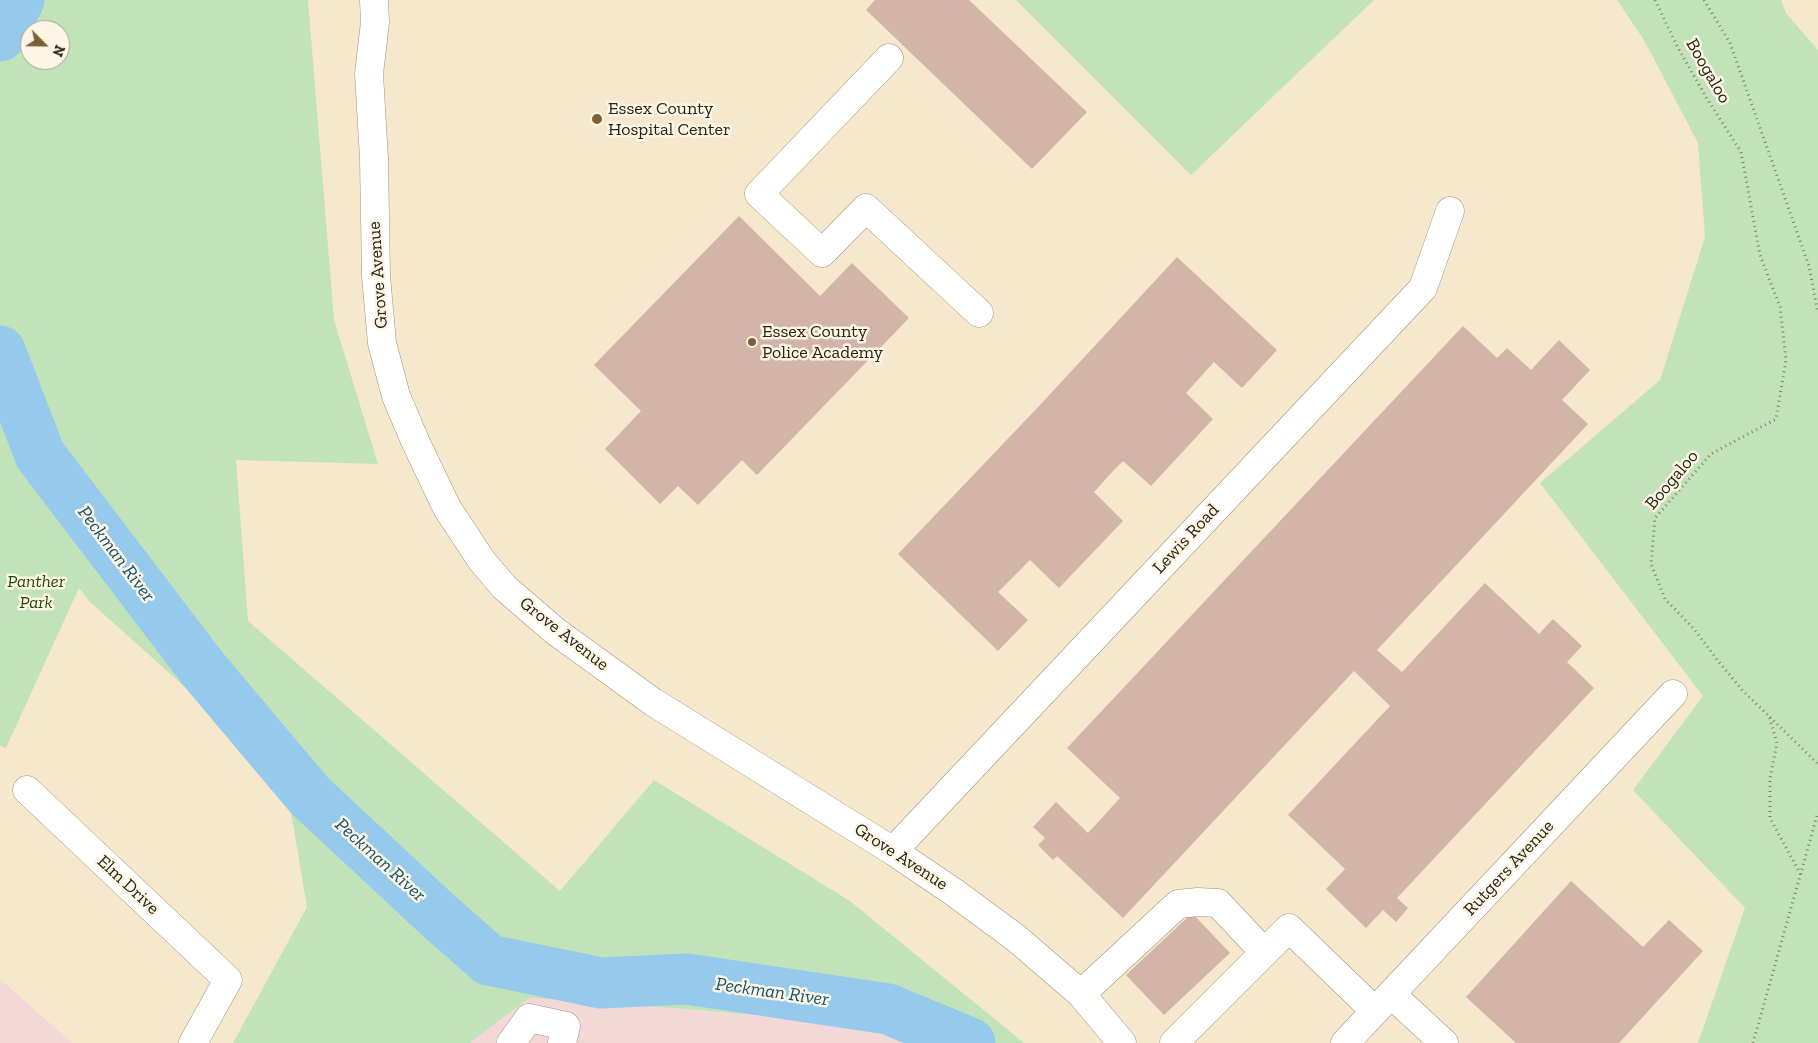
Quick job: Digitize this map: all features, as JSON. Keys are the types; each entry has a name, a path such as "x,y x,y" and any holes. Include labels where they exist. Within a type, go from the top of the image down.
{"street":[{"name":"Grove Avenue","path":"374,0 375,22 369,74 374,159 376,276 382,343 396,396 416,443 447,508 482,561 504,587 554,631 653,702 893,851 955,892 1016,938 1081,994 1122,1043"},
{"path":"889,58 759,194 822,252 866,208 979,313"},
{"name":"Lewis Road","path":"893,851 1423,288 1450,211"},
{"name":"Rutgers Avenue","path":"1346,1043 1673,694"},
{"name":"Elm Drive","path":"27,790 228,980 193,1043"},
{"path":"1081,994 1178,904 1218,903 1264,952"},
{"path":"1174,1043 1288,928 1383,1002 1444,1043"},
{"path":"511,1043 529,1018 566,1026 562,1043"}],"path":[{"name":"Boogaloo","path":"1655,0 1678,48 1741,152 1760,255 1780,307 1786,360 1776,419 1711,454 1655,518 1651,564 1665,599 1694,629 1743,691 1769,716 1777,743 1770,778 1770,818 1801,875"},
{"path":"1704,0 1730,42 1809,266 1818,313"},
{"path":"1769,716 1818,764"},
{"path":"1753,1043 1818,812"}],"shaded area":[{"path":"0,979 72,1043 0,1043"},
{"path":"529,998 927,1030 939,1043 470,1043"}],"green space":[{"name":"Panther Park","path":"0,0 308,0 334,320 378,464 236,460 248,621 560,891 654,780 850,901 1024,1043 939,1043 927,1029 529,998 470,1043 233,1043 307,907 285,777 89,601 79,588 6,748 0,746"},
{"path":"1016,0 1374,0 1191,175"},
{"path":"1617,0 1781,0 1786,13 1818,50 1818,1043 1698,1043 1745,908 1633,790 1703,696 1540,483 1660,380 1705,237 1698,143 1644,40"}],"building":[{"path":"875,0 969,0 1087,112 1032,169 866,10"},
{"name":"Essex County Police Academy","path":"739,216 820,296 852,263 909,318 757,475 742,460 698,505 678,486 660,504 605,449 641,411 594,365"},
{"path":"1177,257 1277,350 1242,388 1214,362 1186,393 1213,419 1151,486 1123,461 1112,472 1094,492 1123,521 1059,588 1030,560 998,592 1028,620 998,651 898,554"},
{"path":"1463,326 1497,358 1507,348 1531,370 1559,340 1590,370 1562,400 1588,424 1377,650 1402,672 1485,583 1539,634 1553,619 1582,646 1567,662 1594,688 1397,898 1408,908 1396,922 1383,910 1366,928 1326,889 1345,869 1288,815 1390,706 1354,671 1123,918 1057,856 1053,860 1038,845 1045,838 1033,827 1056,802 1088,833 1120,798 1067,748"},
{"path":"1571,881 1643,947 1669,920 1703,951 1619,1043 1516,1043 1466,997"},
{"path":"1192,913 1230,953 1164,1015 1126,975"}],"waterway":[{"name":"Peckman River","path":"0,36 19,0"},
{"name":"Peckman River","path":"0,351 40,455 203,669 310,796 489,960 601,983 687,979 888,1009 970,1043"}],"place":[{"name":"Essex County Hospital Center","path":"597,119"},
{"name":"Essex County Police Academy","path":"752,342"}]}
